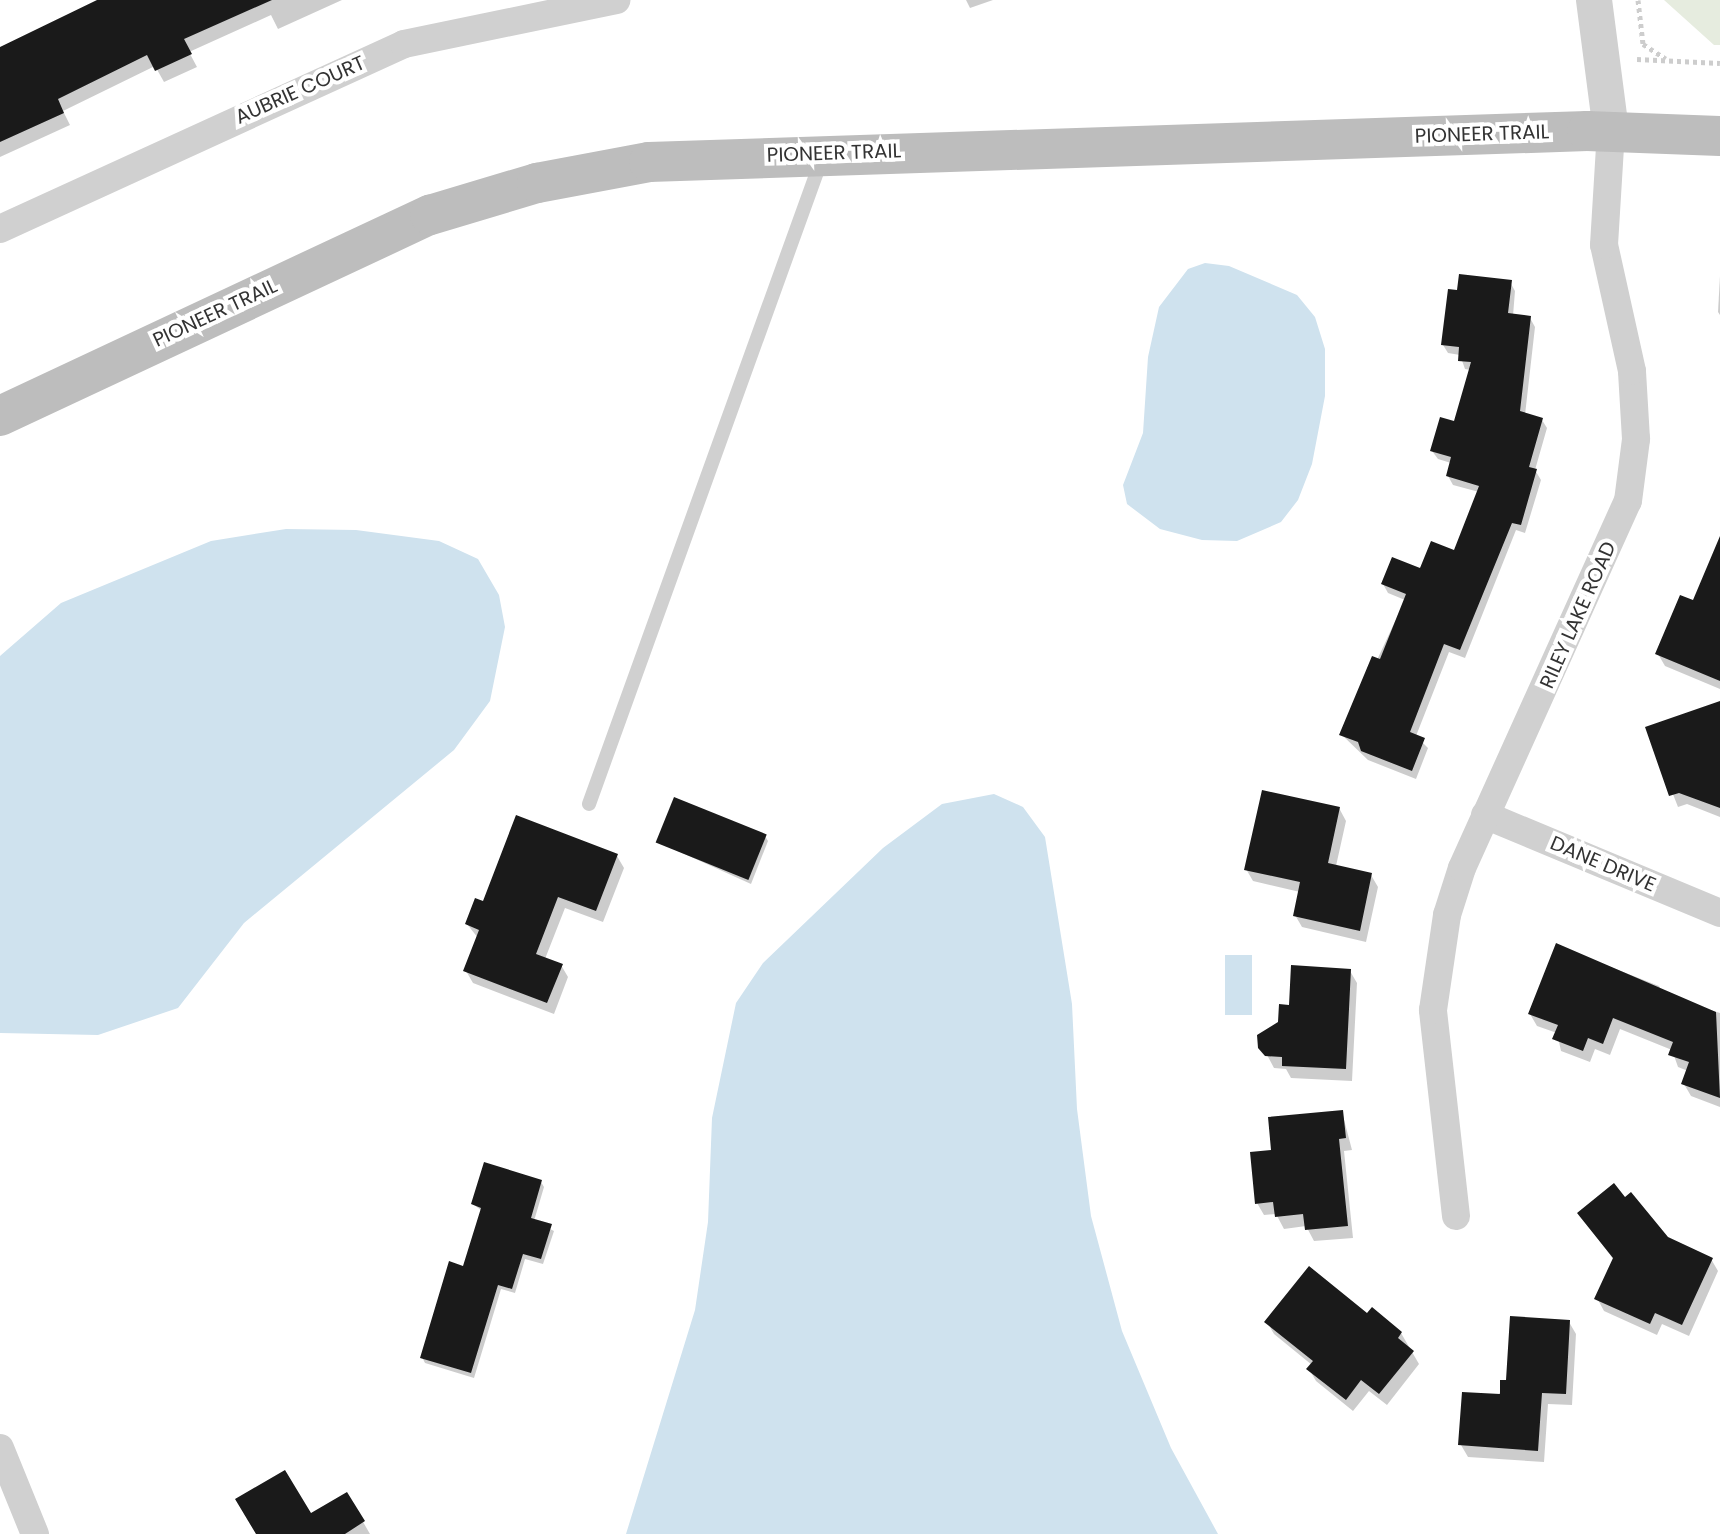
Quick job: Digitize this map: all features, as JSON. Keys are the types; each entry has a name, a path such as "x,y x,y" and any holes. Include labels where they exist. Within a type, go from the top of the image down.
{"main road":[{"name":"PIONEER TRAIL","path":"0,416 430,215 537,183 649,162 824,153 1611,131 1720,136"}],"street":[{"name":"AUBRIE COURT","path":"0,229 404,44 616,0"},
{"name":"RILEY LAKE ROAD","path":"1456,1216 1435,1060 1434,985 1447,915 1485,815 1628,501 1636,439 1632,371 1604,245 1611,131 1594,0"},
{"name":"DANE DRIVE","path":"1485,815 1720,913"},
{"path":"0,1448 35,1534"}],"lane":[{"path":"589,804 824,153"}],"path":[{"path":"1638,0 1643,44 1666,59"},
{"path":"1604,60 1666,59 1720,63"}],"shaded area":[{"path":"1664,0 1720,0 1720,45 1714,45"}],"water":[{"path":"1205,263 1229,266 1297,295 1315,317 1325,349 1325,396 1312,464 1298,500 1281,522 1237,541 1202,540 1160,529 1127,504 1123,485 1143,433 1148,357 1159,307 1188,269"},
{"path":"286,529 356,530 439,541 478,559 499,595 505,627 490,701 454,750 244,923 178,1008 98,1035 0,1033 0,656 61,603 211,541"},
{"path":"994,794 1023,807 1045,837 1072,1004 1077,1109 1091,1216 1122,1331 1171,1448 1218,1534 626,1534 695,1310 708,1222 712,1118 736,1003 763,963 883,848 942,804"},
{"path":"1225,955 1252,955 1252,1015 1225,1015"}],"building":[{"path":"97,0 272,0 184,39 192,54 155,71 147,55 58,99 64,113 0,142 0,47"},
{"path":"1459,274 1512,280 1508,313 1531,316 1520,411 1543,418 1529,467 1537,469 1521,525 1512,523 1460,650 1444,644 1410,732 1425,738 1412,771 1361,751 1358,742 1339,735 1372,656 1380,659 1406,594 1381,584 1392,557 1420,568 1431,541 1454,550 1479,486 1446,476 1451,457 1430,451 1440,417 1454,421 1471,362 1458,361 1459,347 1441,345 1448,289 1457,290"},
{"path":"1720,536 1720,681 1655,654 1680,595 1693,600"},
{"path":"1720,701 1720,808 1679,793 1669,796 1645,727"},
{"path":"1262,790 1340,807 1328,863 1372,873 1360,931 1293,916 1300,882 1244,870"},
{"path":"674,797 767,834 748,880 656,842"},
{"path":"516,815 618,854 596,911 558,897 536,954 563,964 547,1003 463,971 479,930 465,924 475,898 483,901"},
{"path":"1556,943 1716,1012 1720,1098 1681,1084 1689,1062 1668,1055 1673,1042 1613,1018 1603,1044 1588,1038 1583,1051 1552,1039 1558,1025 1528,1014"},
{"path":"1291,965 1351,969 1346,1069 1282,1066 1282,1057 1265,1056 1258,1048 1257,1035 1278,1022 1279,1004 1289,1005"},
{"path":"1343,1110 1346,1138 1339,1139 1348,1226 1305,1230 1303,1214 1275,1217 1273,1202 1255,1204 1250,1152 1271,1150 1268,1117"},
{"path":"484,1162 542,1180 531,1218 552,1224 541,1259 523,1254 512,1289 498,1285 471,1373 420,1358 449,1261 463,1266 481,1208 471,1204"},
{"path":"1614,1183 1625,1197 1631,1192 1668,1237 1713,1258 1682,1325 1655,1313 1650,1324 1594,1299 1613,1258 1577,1213"},
{"path":"1309,1266 1367,1313 1372,1307 1402,1332 1398,1338 1414,1351 1379,1394 1361,1380 1346,1400 1306,1369 1313,1361 1264,1322"},
{"path":"1510,1316 1570,1320 1566,1394 1542,1393 1538,1451 1458,1445 1462,1392 1500,1394 1500,1380 1506,1380"},
{"path":"285,1470 311,1513 347,1492 365,1521 345,1534 256,1534 235,1499"}]}
